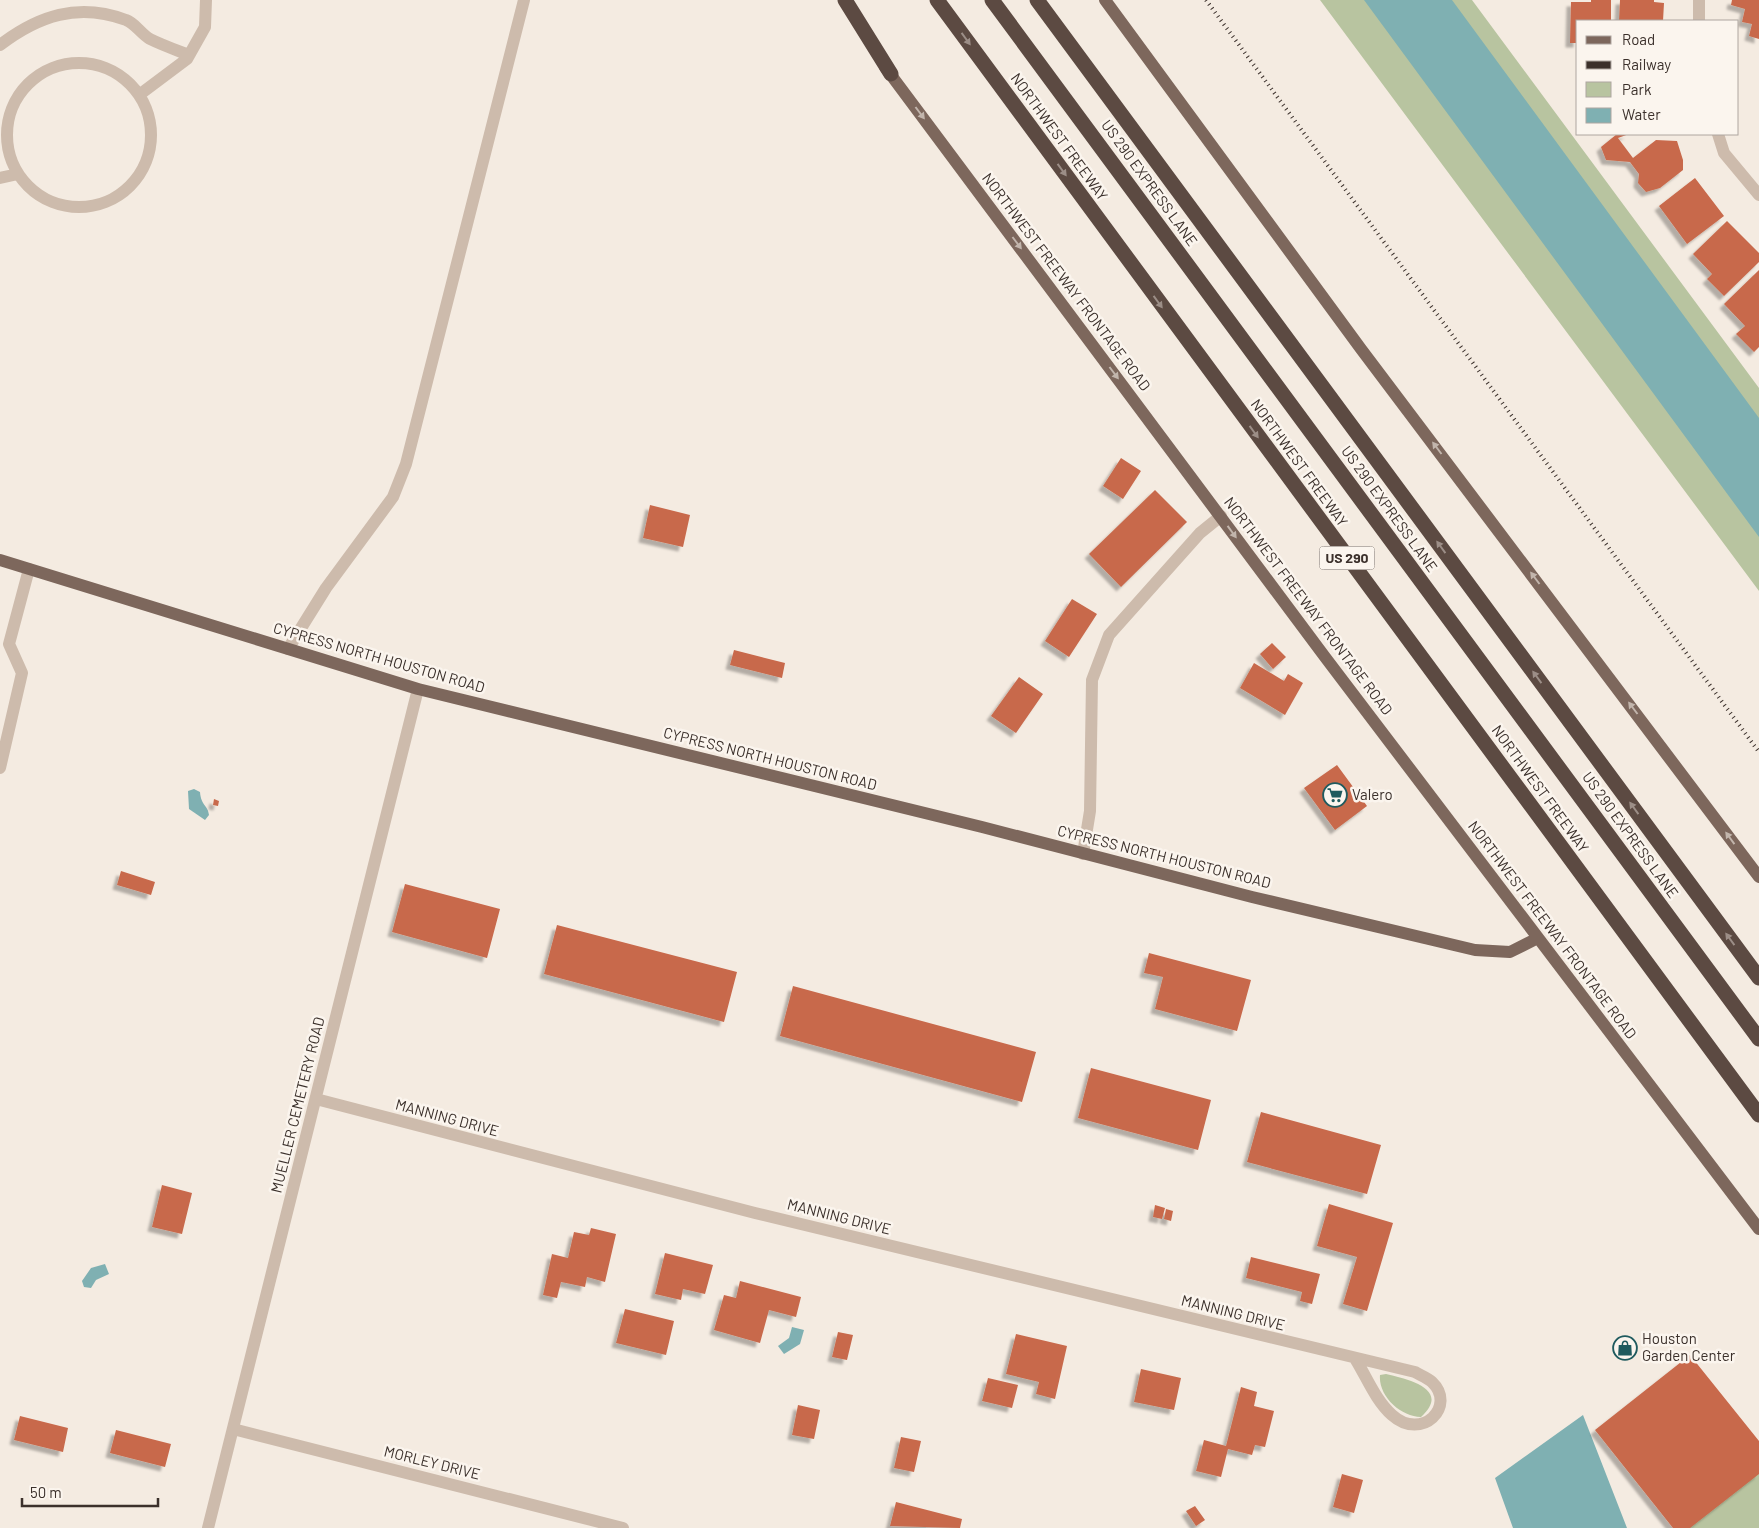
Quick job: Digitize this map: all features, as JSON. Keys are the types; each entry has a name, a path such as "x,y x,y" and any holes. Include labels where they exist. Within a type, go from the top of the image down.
{"highway":[{"path":"845,0 891,74"},
{"name":"NORTHWEST FREEWAY","path":"937,0 1759,1115"},
{"name":"US 290 EXPRESS LANE","path":"992,0 1759,1039"},
{"path":"1037,0 1759,978"}],"main road":[{"name":"NORTHWEST FREEWAY FRONTAGE ROAD","path":"837,0 1221,516 1759,1229"},
{"path":"1104,0 1361,349 1759,877"},
{"name":"CYPRESS NORTH HOUSTON ROAD","path":"0,560 418,689 1252,897 1474,950 1510,952 1538,938"}],"street":[{"path":"139,95 189,55 205,28 206,0"},
{"path":"288,649 326,588 393,497 406,464 524,0"},
{"path":"1699,0 1699,20"},
{"path":"0,45 23,28 59,13 98,13 128,20 149,38 189,55"},
{"path":"67,63 91,63 114,71 133,85 139,95 146,105 152,128 150,152 141,175 124,192 103,204 79,208 56,204 34,192 18,174 8,152 3,134 12,105 26,86 44,71 67,63"},
{"path":"1718,135 1724,153 1759,195"},
{"path":"0,178 18,174"},
{"path":"1084,854 1090,811 1092,680 1109,635 1200,533 1221,516"},
{"path":"0,768 22,673 4,643 29,569"},
{"name":"MUELLER CEMETERY ROAD","path":"208,1528 418,689"},
{"name":"MANNING DRIVE","path":"316,1099 755,1213 1356,1360 1415,1372 1432,1382 1440,1398 1437,1413 1424,1424 1409,1425 1393,1416 1382,1403 1356,1360"},
{"name":"MORLEY DRIVE","path":"233,1429 623,1528"}],"green space":[{"path":"1320,0 1472,0 1759,388 1759,591"},
{"path":"1386,1374 1414,1382 1429,1392 1432,1399 1429,1407 1421,1417 1406,1413 1392,1404 1387,1398 1380,1383 1380,1375"},
{"path":"1759,1473 1759,1528 1685,1528"}],"water":[{"path":"1364,0 1452,0 1759,418 1759,537"},
{"path":"194,789 200,792 208,812 209,815 205,820 189,809 188,791"},
{"path":"105,1264 109,1274 96,1280 91,1288 84,1287 82,1281 91,1268"},
{"path":"792,1327 804,1330 800,1344 784,1354 778,1346 789,1338"},
{"path":"1583,1415 1627,1528 1513,1528 1495,1478"}],"building":[{"path":"1591,0 1611,0 1611,20 1576,20 1576,43 1570,43 1571,2 1591,2"},
{"path":"1620,0 1654,0 1654,2 1664,3 1663,20 1619,20"},
{"path":"1732,0 1759,0 1759,39 1749,36 1752,24 1742,22 1745,9 1731,5"},
{"path":"1616,135 1626,135 1618,138 1633,158 1656,140 1677,141 1683,160 1683,170 1660,188 1646,192 1638,183 1639,174 1630,162 1606,160 1601,147"},
{"path":"1695,178 1724,216 1687,244 1659,206"},
{"path":"1727,221 1759,253 1759,262 1724,296 1707,279 1712,274 1693,254"},
{"path":"1759,270 1759,347 1754,352 1736,334 1745,326 1724,304"},
{"path":"1121,458 1141,471 1123,499 1103,486"},
{"path":"1155,490 1187,522 1121,587 1089,554"},
{"path":"650,505 690,515 683,547 643,538"},
{"path":"1072,599 1097,614 1069,657 1045,641"},
{"path":"1272,643 1286,657 1273,669 1260,654"},
{"path":"734,650 785,663 782,678 730,665"},
{"path":"1254,663 1284,681 1288,674 1303,683 1285,715 1240,688"},
{"path":"1019,677 1043,694 1016,733 991,716"},
{"path":"1337,765 1367,806 1335,830 1304,788"},
{"path":"214,799 219,801 218,806 213,805"},
{"path":"121,871 155,882 151,895 117,885"},
{"path":"405,884 500,909 487,958 392,932"},
{"path":"557,925 737,972 724,1022 544,974"},
{"path":"1149,953 1251,980 1237,1031 1155,1009 1163,977 1144,973"},
{"path":"793,986 1036,1052 1022,1102 780,1036"},
{"path":"1091,1068 1211,1100 1198,1150 1078,1118"},
{"path":"1261,1112 1381,1145 1367,1194 1247,1162"},
{"path":"162,1185 192,1193 182,1234 152,1227"},
{"path":"1329,1204 1393,1223 1367,1311 1343,1304 1357,1257 1317,1246"},
{"path":"1155,1205 1165,1208 1162,1219 1153,1217"},
{"path":"1166,1209 1173,1211 1171,1221 1164,1219"},
{"path":"591,1228 616,1234 605,1282 587,1277 585,1287 561,1282 557,1298 543,1295 552,1254 568,1258 574,1232 589,1235"},
{"path":"665,1253 713,1265 705,1294 683,1289 681,1300 655,1294"},
{"path":"1251,1257 1320,1274 1312,1304 1300,1301 1302,1292 1246,1278"},
{"path":"740,1281 801,1297 796,1317 769,1310 760,1343 714,1330 724,1295 736,1298"},
{"path":"625,1309 674,1321 666,1355 616,1343"},
{"path":"838,1332 853,1335 847,1360 832,1357"},
{"path":"1016,1334 1067,1346 1055,1399 1036,1394 1039,1382 1006,1374"},
{"path":"1690,1355 1759,1441 1759,1474 1690,1528 1673,1528 1595,1430"},
{"path":"1141,1369 1181,1378 1174,1410 1134,1402"},
{"path":"988,1378 1018,1385 1012,1408 982,1401"},
{"path":"1241,1387 1257,1392 1254,1406 1274,1411 1265,1447 1255,1445 1252,1455 1228,1449 1221,1477 1196,1471 1204,1440 1226,1446"},
{"path":"798,1405 820,1410 814,1439 792,1435"},
{"path":"20,1416 68,1428 63,1452 14,1440"},
{"path":"116,1430 171,1444 165,1467 110,1453"},
{"path":"901,1437 921,1441 914,1472 894,1468"},
{"path":"1342,1474 1363,1480 1354,1513 1333,1507"},
{"path":"896,1502 962,1519 960,1528 890,1526"},
{"path":"1195,1506 1205,1520 1196,1526 1186,1511"}],"railway":[{"path":"1206,0 1759,752"}],"place":[{"name":"Valero","path":"1335,795"},
{"name":"Houston Garden Center","path":"1625,1348"}]}
